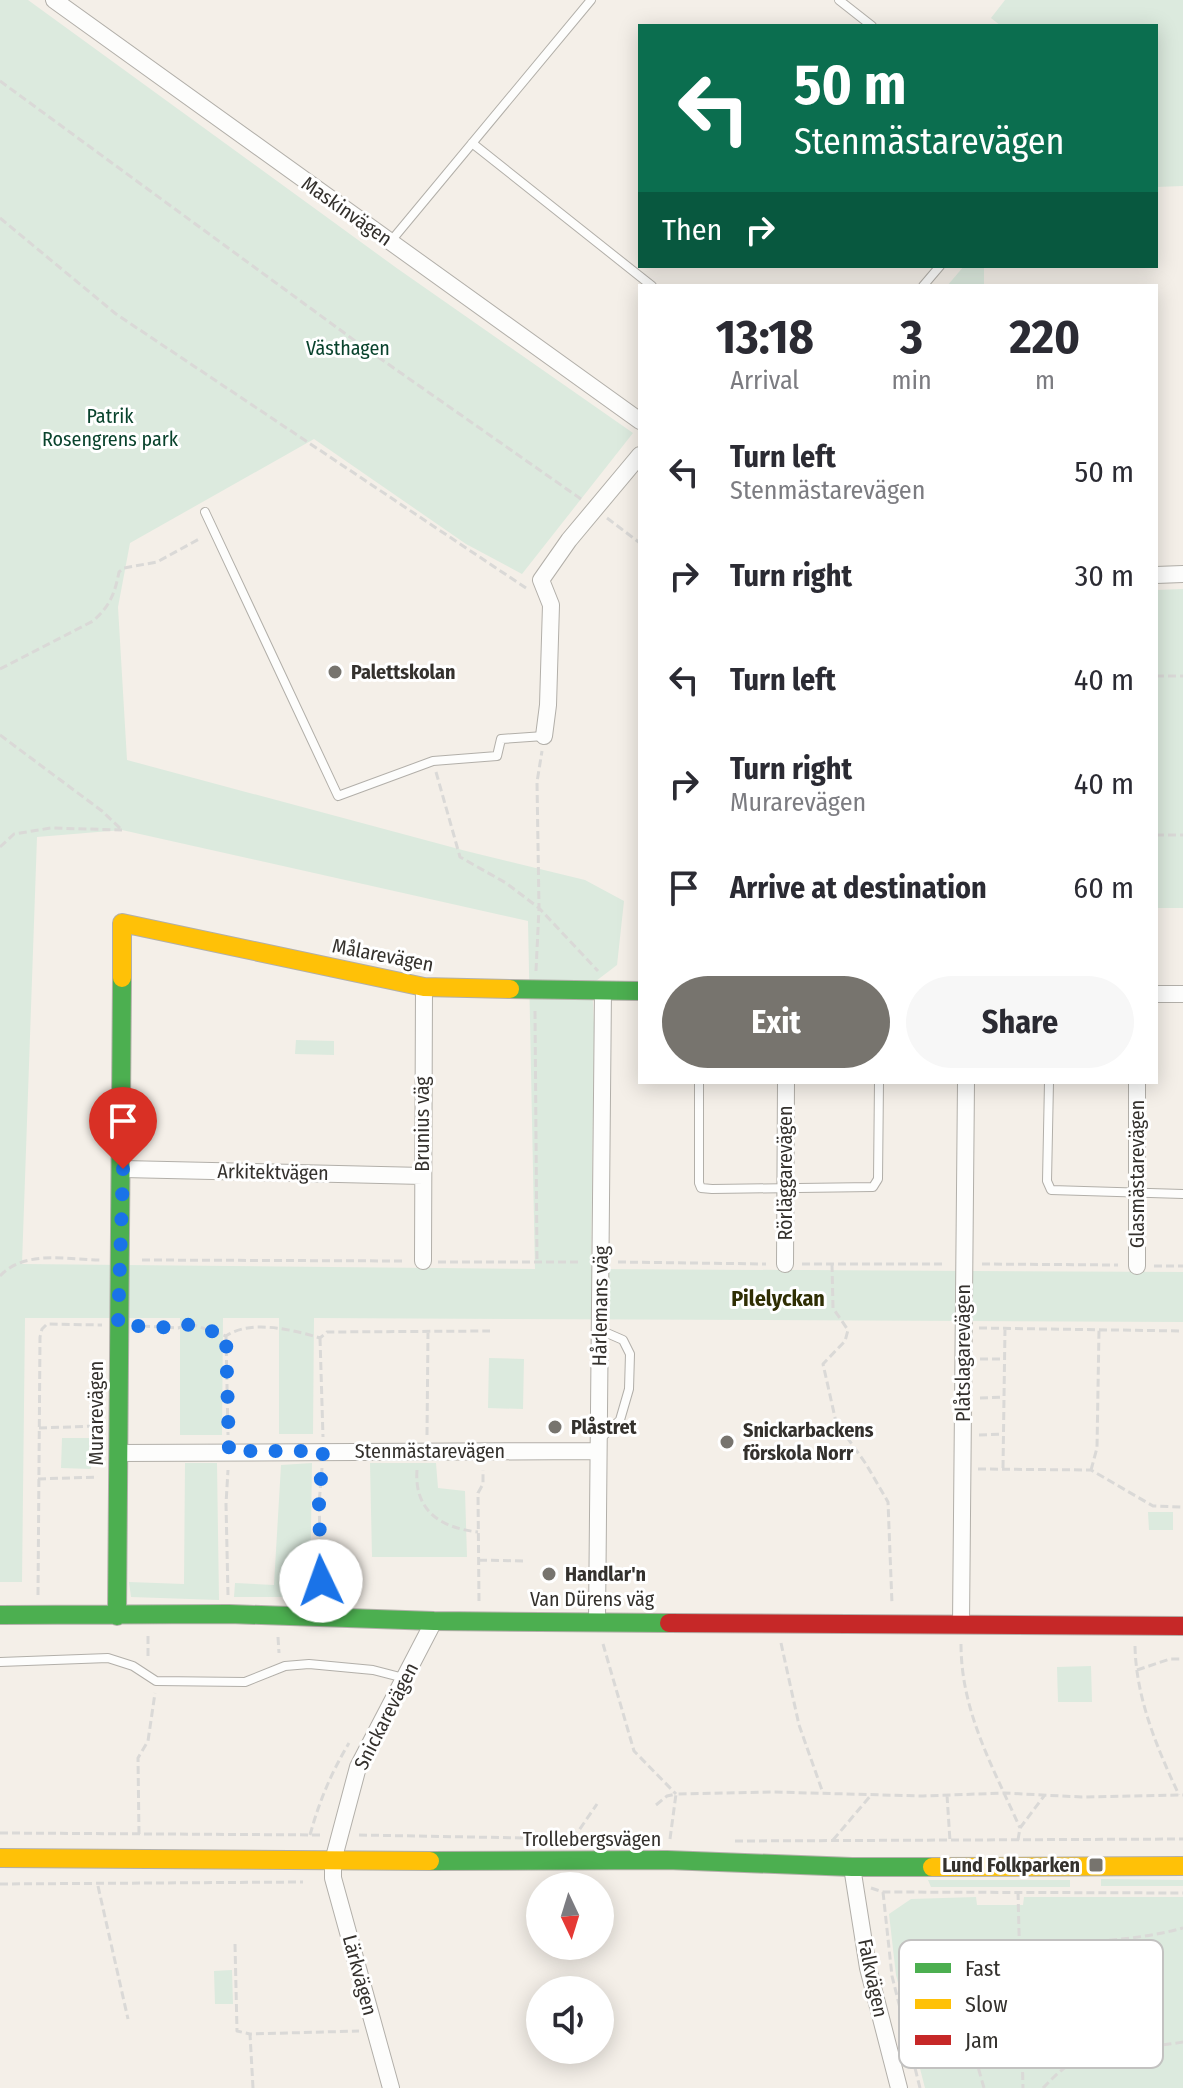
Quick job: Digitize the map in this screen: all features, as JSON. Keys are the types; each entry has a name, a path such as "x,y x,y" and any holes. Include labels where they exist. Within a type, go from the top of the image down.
{"street":[{"name":"Maskinvägen","path":"54,0 638,420"},
{"path":"544,736 551,605 541,580 638,457"},
{"path":"1158,575 1183,574"},
{"name":"Målarevägen","path":"122,923 424,987 638,991"},
{"name":"Murarevägen","path":"117,1616 118,1325 123,1169 122,923"},
{"name":"Brunius väg","path":"423,1261 424,987"},
{"name":"Hårlemans väg","path":"597,1621 600,1330 609,990"},
{"path":"1158,994 1183,994"},
{"name":"Rörläggarevägen","path":"785,1264 786,1084"},
{"name":"Plåtslagarevägen","path":"961,1624 966,1084"},
{"name":"Glasmästarevägen","path":"1137,1084 1137,1266"},
{"name":"Arkitektvägen","path":"123,1169 423,1176"},
{"name":"Stenmästarevägen","path":"118,1453 482,1451 598,1446"},
{"name":"Van Dürens väg","path":"0,1615 229,1614 434,1621 1183,1626"},
{"name":"Snickarevägen","path":"333,1861 358,1767 434,1621"},
{"name":"Trollebergsvägen","path":"0,1858 667,1860 852,1867 1183,1866"},
{"name":"Lärkvägen","path":"333,1861 333,1878 391,2088"},
{"name":"Falkvägen","path":"852,1867 868,1968 899,2088"}],"lane":[{"path":"391,241 591,0"},
{"path":"839,0 869,24"},
{"path":"472,143 649,284"},
{"path":"925,284 938,268"},
{"path":"205,512 338,796 433,761 497,756 501,739 544,736"},
{"path":"699,1084 701,1188 786,1189 873,1187 878,1179 879,1084"},
{"path":"1049,1084 1047,1181 1051,1190 1183,1194"},
{"path":"598,1446 620,1420 629,1389 630,1354 623,1340 600,1330"},
{"path":"0,1662 108,1658 133,1666 152,1679 245,1682 285,1666 309,1664 373,1670 404,1678"}],"path":[{"path":"0,81 334,326 595,508 638,541"},
{"path":"0,218 116,314 525,587"},
{"path":"0,669 93,621 115,593 119,572 124,568 157,562 214,531"},
{"path":"1158,676 1183,676"},
{"path":"0,735 102,811 122,830 51,828 14,834 0,847"},
{"path":"433,761 460,857 506,883 539,908 609,990"},
{"path":"0,835 5,842"},
{"path":"1158,835 1183,835"},
{"path":"832,1264 833,1308 848,1330 845,1341 823,1364 836,1422 888,1502 893,1624"},
{"path":"39,1615 38,1479 42,1329 47,1324 178,1328 191,1324 226,1336"},
{"path":"226,1336 234,1331 287,1328 320,1338"},
{"path":"964,1328 1183,1331"},
{"path":"1003,1468 1005,1328"},
{"path":"1091,1470 1097,1448 1099,1330"},
{"path":"320,1338 327,1332 490,1331"},
{"path":"428,1332 418,1490 426,1509 455,1529 478,1532"},
{"path":"226,1336 229,1614"},
{"path":"320,1338 323,1451 319,1518 324,1616"},
{"path":"963,1359 1004,1359"},
{"path":"963,1399 1004,1397"},
{"path":"39,1428 118,1425"},
{"path":"963,1435 1003,1434"},
{"path":"479,1621 478,1493 483,1484 482,1451"},
{"path":"963,1469 1091,1470 1153,1506 1183,1507"},
{"path":"38,1479 118,1476"},
{"path":"479,1560 527,1561"},
{"path":"597,1621 634,1751 676,1794"},
{"path":"778,1623 799,1725 823,1793"},
{"path":"961,1624 961,1668 969,1705 984,1754 1020,1828"},
{"path":"139,1834 138,1758 150,1733 152,1679 148,1626"},
{"path":"656,1805 667,1796 676,1794 1181,1795 1164,1763 1148,1720 1135,1671 1135,1626"},
{"path":"278,1627 279,1669"},
{"path":"1135,1671 1170,1659 1183,1659"},
{"path":"667,1860 676,1794"},
{"path":"833,1840 872,1794"},
{"path":"947,1795 950,1841"},
{"path":"1018,1840 1020,1828 1044,1796"},
{"path":"586,1839 573,1839 597,1804"},
{"path":"0,1833 526,1838"},
{"path":"729,1841 1183,1839"},
{"path":"98,1884 128,2019"},
{"path":"899,2004 892,1976 883,1892 1183,1893"},
{"path":"1018,1892 1019,1940"},
{"path":"1109,1940 1131,1939 1183,1928"},
{"path":"235,1944 237,2031 250,2034 375,2031"},
{"path":"250,2034 253,2088"},
{"path":"1163,2045 1183,2042"},
{"path":"915,2068 920,2088"},
{"path":"978,2068 984,2088"},
{"path":"1022,2068 1023,2088"},
{"path":"1043,2088 1065,2068"}],"green space":[{"name":"Patrik Rosengrens park","path":"0,0 28,0 398,269 633,433 522,574 466,544 314,439 130,543 118,607 127,760 585,880 624,901 617,965 592,984 591,1269 1183,1272 1183,1322 314,1318 313,1434 279,1434 279,1318 223,1318 222,1435 180,1435 180,1318 25,1318 22,1582 0,1582","holes":["122,830 528,921 535,1269 22,1264 37,837"]},
{"path":"1005,0 1183,0 1183,186 1158,187 1158,24 998,24 991,18"},
{"path":"962,268 984,268 984,284 949,284"},
{"path":"1183,589 1183,908 1158,908 1158,590"},
{"path":"296,1040 334,1041 334,1055 295,1054"},
{"path":"489,1358 524,1359 523,1409 488,1408"},
{"path":"62,1438 92,1438 91,1469 61,1468"},
{"path":"185,1463 217,1463 219,1600 131,1597 129,1582 184,1584"},
{"path":"312,1463 310,1597 234,1597 235,1583 274,1585 281,1465"},
{"path":"370,1463 436,1463 438,1488 465,1491 467,1557 372,1557"},
{"path":"1148,1512 1173,1512 1173,1530 1149,1530"},
{"path":"1091,1666 1092,1702 1058,1702 1057,1667"},
{"path":"1101,1879 1183,1880 1183,1886 1101,1886"},
{"path":"928,1880 1070,1880 1070,1887 931,1887"},
{"path":"976,1897 977,1905 1023,1905 1024,1897 1183,1897 1183,2088 925,2088 920,2068 1163,2068 1163,1940 899,1940 899,1987 889,1914 911,1899"},
{"path":"232,1970 233,2004 215,2004 214,1971"}],"traffic: fast":[{"path":"117,1616 122,978"},
{"path":"510,989 638,991"},
{"path":"0,1615 229,1614 434,1621 669,1623"},
{"path":"430,1861 667,1860 932,1867"}],"traffic: slow":[{"path":"122,978 122,923 424,987 510,989"},
{"path":"0,1858 430,1861"},
{"path":"932,1867 1183,1866"}],"traffic: jam":[{"path":"669,1623 1183,1626"}],"place":[{"name":"Palettskolan","path":"335,672"},
{"name":"Plåstret","path":"555,1427"},
{"name":"Snickarbackens förskola Norr","path":"727,1442"},
{"name":"Handlar'n","path":"549,1574"},
{"name":"Lund Folkparken","path":"1096,1865"}],"district":[{"name":"Pilelyckan","path":"778,1298"}],"route":[{"path":"123,1169 118,1325 178,1328 191,1324 226,1336 229,1451 323,1451 319,1504 321,1581"}],"park label":[{"name":"Västhagen","path":"348,348"}]}
